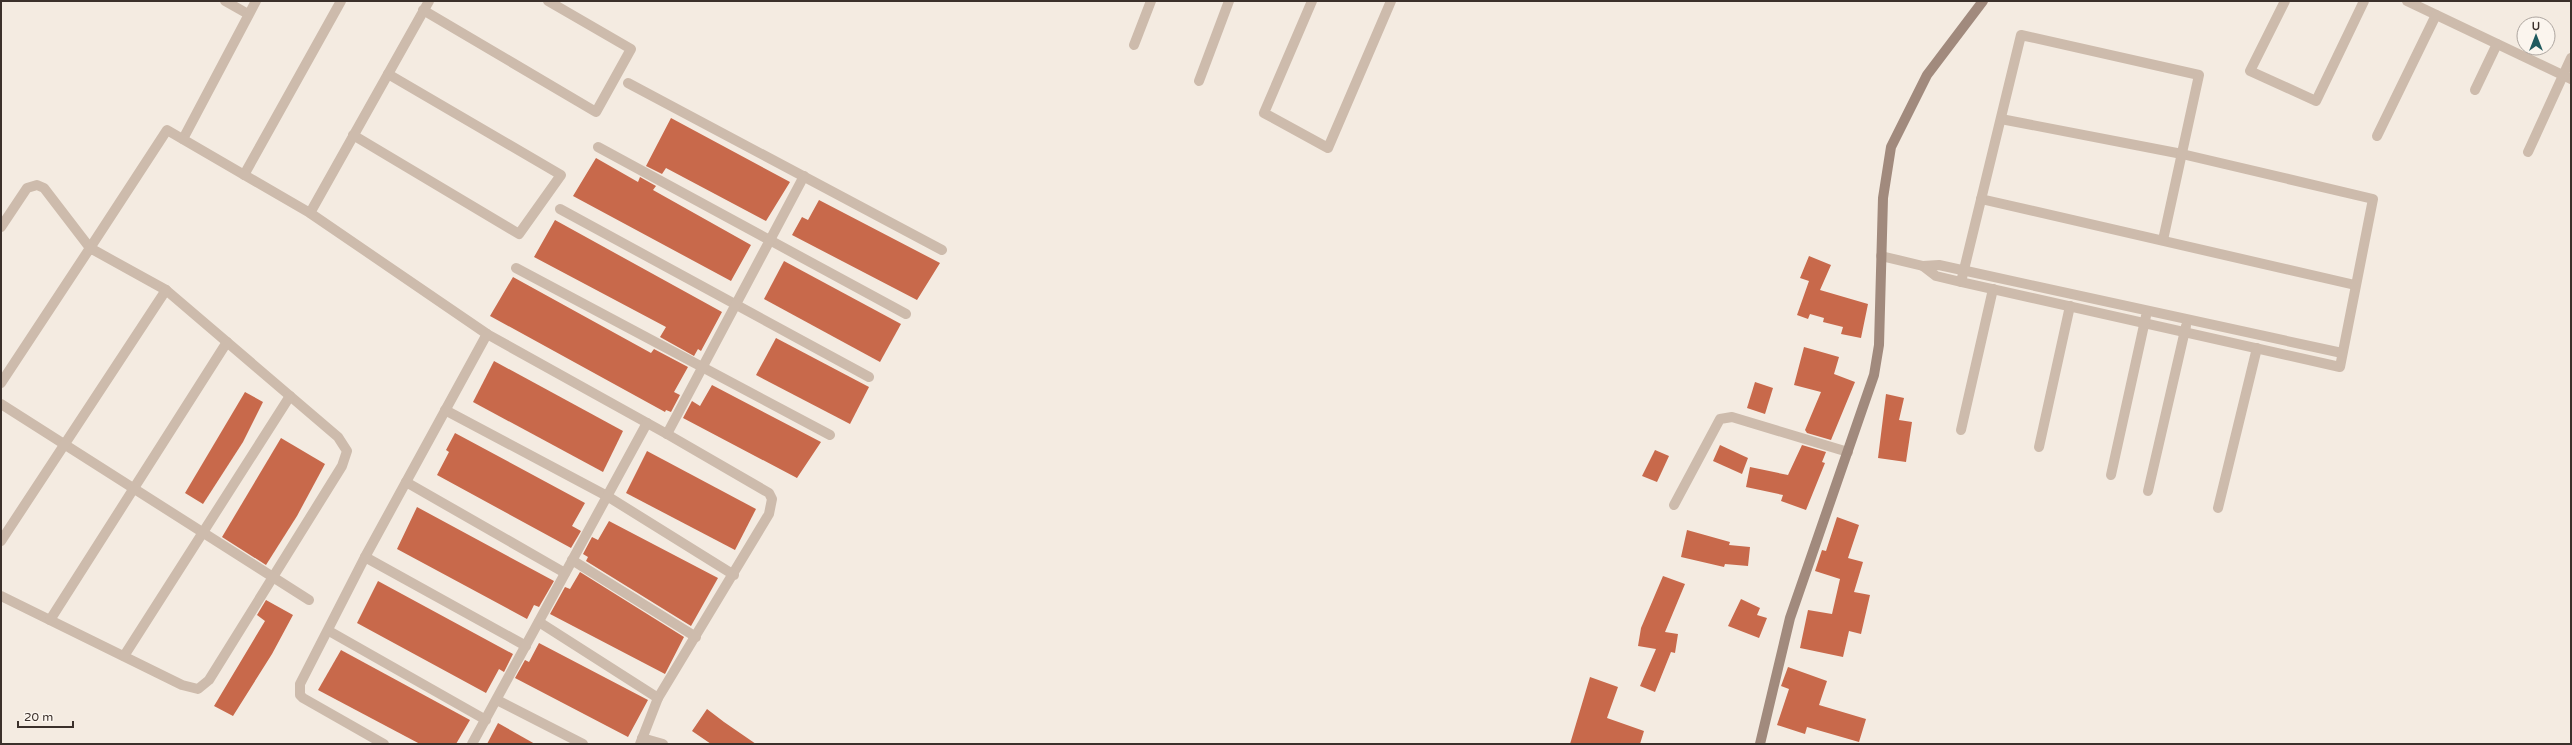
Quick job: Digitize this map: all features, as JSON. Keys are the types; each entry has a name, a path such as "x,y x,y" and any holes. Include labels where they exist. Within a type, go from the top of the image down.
{"street":[{"path":"225,1 248,14"},
{"path":"183,139 256,1"},
{"path":"244,175 341,1"},
{"path":"310,213 428,1"},
{"path":"423,10 596,112 631,49 548,1"},
{"path":"1134,45 1151,1"},
{"path":"1199,81 1229,1"},
{"path":"1312,1 1264,113 1328,148 1391,1"},
{"path":"1760,744 1790,618 1867,400 1878,353 1883,198 1891,147 1927,75 1983,1"},
{"path":"2285,1 2250,71 2316,101 2364,1"},
{"path":"2407,1 2567,77"},
{"path":"2377,136 2436,15"},
{"path":"1961,282 2021,35 2199,75 2163,240"},
{"path":"2475,90 2497,44"},
{"path":"2528,152 2567,77 2571,58"},
{"path":"353,135 520,234 561,175 388,74"},
{"path":"628,83 942,250"},
{"path":"1923,266 1936,276 2340,367 2373,199 2182,154 2001,118"},
{"path":"1,383 167,130 310,213 487,334 647,422 769,493 772,499 769,514 734,575 658,698 641,741 663,744"},
{"path":"598,147 906,314"},
{"path":"668,434 804,176"},
{"path":"1,227 5,213 27,188 37,185 44,188 90,248 166,290 338,436 347,450 346,458 209,680 198,689 182,685 1,596"},
{"path":"1981,199 2355,285"},
{"path":"560,209 869,377"},
{"path":"1881,256 1923,266 1939,265 1964,270 2342,353"},
{"path":"516,268 830,435"},
{"path":"1961,430 1993,289"},
{"path":"1,541 166,290"},
{"path":"2039,448 2070,306"},
{"path":"2111,475 2148,310"},
{"path":"2148,491 2187,319"},
{"path":"384,744 300,695 303,676 329,631 365,557 487,334"},
{"path":"50,620 227,342"},
{"path":"2218,508 2257,348"},
{"path":"124,656 290,396"},
{"path":"1,404 309,600"},
{"path":"445,410 607,496 734,575"},
{"path":"1674,505 1720,419 1732,417 1848,452"},
{"path":"472,744 647,422"},
{"path":"406,482 565,573"},
{"path":"365,557 526,646"},
{"path":"572,560 696,637"},
{"path":"539,622 658,698"},
{"path":"329,631 486,720"},
{"path":"497,700 583,744"}],"building":[{"path":"671,118 790,182 766,221 666,168 662,174 646,166"},
{"path":"596,158 638,182 640,177 656,186 653,190 751,245 731,281 573,196"},
{"path":"819,200 940,263 917,300 792,235 802,217 808,220"},
{"path":"555,220 722,312 701,351 698,349 694,356 660,337 666,327 534,257"},
{"path":"1809,256 1831,265 1820,290 1868,304 1861,338 1841,334 1843,327 1823,322 1824,318 1810,314 1808,319 1797,315 1809,281 1800,278"},
{"path":"784,261 901,324 880,362 764,299"},
{"path":"513,277 651,353 654,349 688,367 674,392 680,395 671,412 666,410 665,412 490,316"},
{"path":"776,338 869,387 850,424 756,375"},
{"path":"1804,347 1839,357 1834,374 1855,382 1831,440 1807,433 1805,430 1821,392 1794,385"},
{"path":"494,361 623,431 603,472 473,402"},
{"path":"1755,382 1773,388 1765,414 1747,408"},
{"path":"712,385 821,442 797,478 683,418 692,401 700,406"},
{"path":"245,392 263,402 243,442 203,504 185,493"},
{"path":"1886,394 1904,398 1899,420 1912,422 1906,462 1878,458"},
{"path":"455,433 585,503 572,526 581,531 571,548 437,475 449,452 446,450"},
{"path":"281,438 325,464 297,516 266,565 222,537"},
{"path":"1720,445 1748,458 1742,474 1713,461"},
{"path":"1802,445 1826,452 1822,462 1825,463 1806,510 1781,501 1783,495 1746,487 1750,467 1788,475"},
{"path":"1655,450 1669,456 1657,482 1642,476"},
{"path":"647,451 756,509 735,550 626,493"},
{"path":"417,507 554,581 539,607 534,605 527,619 397,549"},
{"path":"1837,517 1859,525 1848,558 1863,562 1854,592 1870,595 1861,634 1849,631 1843,657 1800,648 1808,610 1832,614 1840,579 1815,571 1822,550 1826,551"},
{"path":"609,521 718,578 691,626 586,561 588,557 583,554 592,537 598,540"},
{"path":"1687,530 1730,542 1729,545 1750,547 1748,566 1725,564 1724,567 1681,557"},
{"path":"580,572 684,637 665,674 550,614 565,587 570,589"},
{"path":"1663,576 1685,584 1665,632 1678,634 1675,653 1671,652 1655,692 1640,686 1656,649 1638,646 1641,628"},
{"path":"378,581 513,654 504,672 499,669 486,693 357,623"},
{"path":"1741,599 1760,608 1757,615 1767,618 1759,638 1728,626"},
{"path":"266,600 293,615 272,654 233,716 214,706 265,621 257,615"},
{"path":"539,643 648,700 628,737 515,678 525,660 529,662"},
{"path":"341,650 470,720 456,744 420,744 318,690"},
{"path":"1788,667 1827,681 1819,705 1866,719 1859,742 1807,727 1805,734 1777,725 1789,689 1781,686"},
{"path":"1590,677 1618,687 1607,718 1644,731 1640,744 1570,744"},
{"path":"707,709 756,744 711,744 692,731"},
{"path":"498,723 535,744 487,744"}]}
